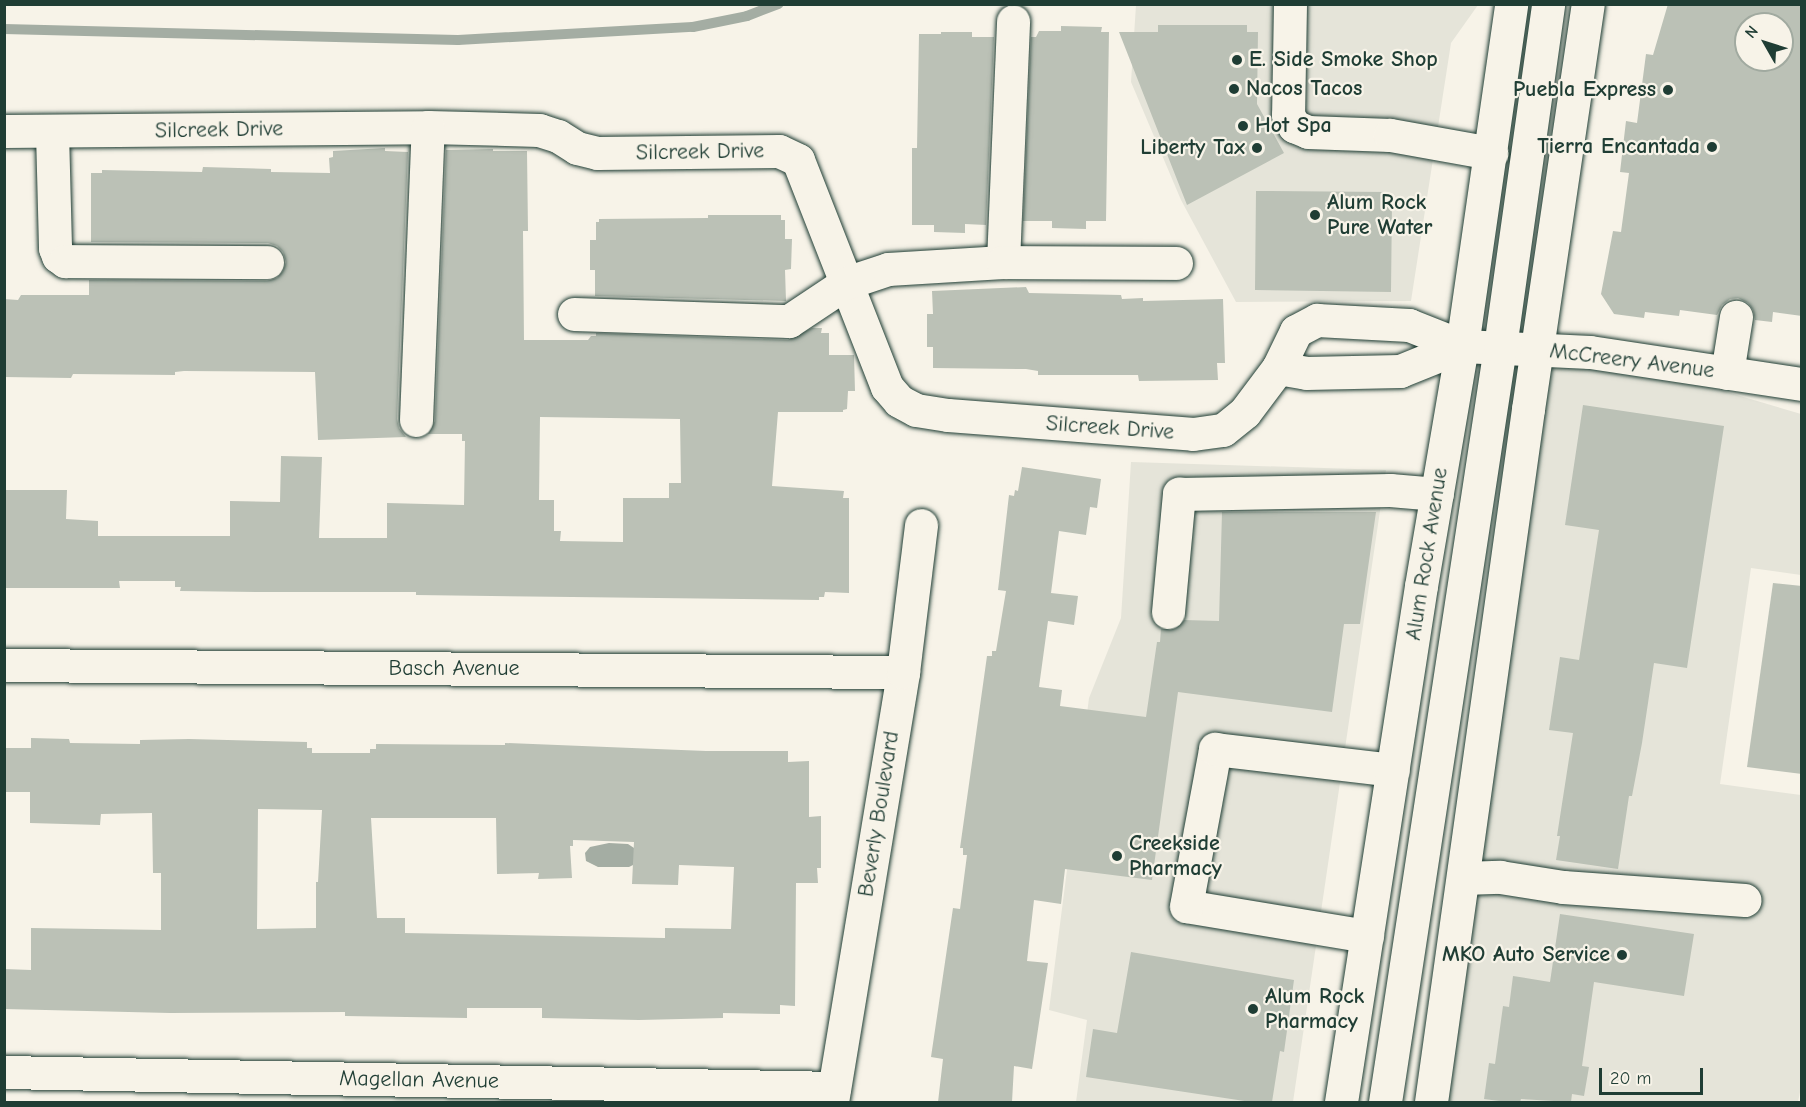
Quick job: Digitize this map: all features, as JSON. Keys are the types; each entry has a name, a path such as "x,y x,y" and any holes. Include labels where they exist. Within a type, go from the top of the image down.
{"street":[{"path":"1290,4 1288,115 1294,126 1308,132 1390,135 1491,153"},
{"name":"Alum Rock Avenue","path":"1341,1102 1462,346 1511,4"},
{"name":"Alum Rock Avenue","path":"1385,1102 1500,347 1548,4"},
{"path":"1431,1102 1527,409 1538,350 1588,4"},
{"path":"1003,262 1013,21"},
{"path":"416,420 428,127"},
{"name":"Silcreek Drive","path":"4,131 428,127 539,130 558,136 577,148 597,153 779,152 798,160 887,387 899,401 916,410 948,415 1193,434 1223,430 1245,412 1278,368 1296,331 1317,320 1409,325 1462,346"},
{"path":"52,132 55,248 58,256 65,261 267,262"},
{"path":"574,314 789,321 846,282 888,268 1003,262 1176,263"},
{"path":"1727,373 1736,317"},
{"path":"1278,368 1306,373 1400,371 1462,346"},
{"name":"McCreery Avenue","path":"1462,346 1590,352 1802,384"},
{"path":"1168,612 1179,494 1390,490 1437,494"},
{"name":"Beverly Boulevard","path":"833,1095 903,672 921,525"},
{"name":"Basch Avenue","path":"4,665 903,672"},
{"path":"1367,936 1186,906 1215,749 1393,770"},
{"path":"1463,878 1500,877 1563,887 1745,900"},
{"name":"Magellan Avenue","path":"4,1072 833,1095"}],"shaded area":[{"path":"1136,5 1478,5 1451,43 1411,301 1236,302 1181,200 1131,82"},
{"path":"1551,340 1801,414 1801,575 1751,568 1720,784 1801,795 1802,1082 1798,1102 1432,1102"},
{"path":"1131,462 1386,470 1293,1102 1076,1102 1087,1020 1049,1010 1089,698 1121,618"},
{"path":"609,843 628,844 640,852 637,863 629,867 598,867 586,861 585,853 590,847"}],"building":[{"name":"Tierra Encantada","path":"1668,4 1802,4 1802,316 1773,312 1772,322 1755,320 1753,310 1748,303 1738,298 1730,299 1722,305 1717,315 1680,310 1679,316 1645,312 1644,318 1614,314 1601,294 1613,231 1621,232 1629,173 1620,172 1626,121 1637,123 1646,54 1653,55"},
{"path":"1158,25 1247,25 1247,32 1258,32 1257,104 1284,153 1187,205 1119,32 1158,32"},
{"path":"1061,26 1102,27 1101,32 1109,32 1106,221 1086,221 1086,229 1052,228 1052,221 1023,221 1031,37 1036,37 1039,31 1061,31"},
{"path":"941,32 972,32 972,37 994,37 986,225 965,224 965,233 934,232 934,225 912,225 912,148 917,148 919,34 941,34"},
{"path":"385,148 385,151 408,152 397,419 399,428 406,437 318,440 315,372 184,371 175,372 175,375 73,374 71,378 4,377 4,299 18,300 21,295 89,295 89,280 267,281 277,278 283,271 286,262 283,252 277,246 268,243 91,242 91,173 102,173 102,170 202,172 203,167 330,173 329,158 333,157 333,151"},
{"path":"446,150 527,151 528,231 523,231 524,340 588,340 591,336 596,336 596,333 788,340 812,328 822,328 821,333 829,333 829,355 854,355 855,391 848,391 847,409 843,412 778,412 772,486 844,491 843,498 849,498 849,593 825,592 824,597 819,597 819,600 416,595 416,592 180,591 181,587 175,587 175,581 119,581 120,588 4,588 4,490 67,490 66,519 98,521 98,536 230,536 230,501 280,502 281,456 322,457 319,538 387,538 387,503 464,505 465,441 462,441 462,434 428,434 435,421","holes":["540,417 680,419 681,483 669,483 669,498 623,498 623,542 560,541 561,531 554,531 554,500 539,500"]},
{"path":"1256,191 1387,192 1387,202 1392,203 1391,292 1255,290"},
{"path":"708,215 781,215 781,220 785,220 785,239 792,239 791,269 785,270 786,301 595,296 595,270 590,270 590,240 596,240 596,222 599,222 599,219 708,218"},
{"path":"1026,287 1029,293 1121,295 1122,299 1143,298 1143,301 1223,299 1225,363 1217,363 1218,380 1139,381 1138,375 1038,375 1038,371 1026,369 933,368 933,347 927,347 927,314 933,314 932,291"},
{"path":"1583,405 1724,426 1687,668 1654,663 1642,743 1632,796 1629,796 1618,869 1556,860 1560,836 1557,836 1573,733 1549,730 1560,657 1579,660 1599,530 1565,525"},
{"path":"1022,467 1101,479 1097,508 1090,507 1086,535 1059,531 1051,593 1078,596 1074,625 1048,621 1039,687 1062,690 1060,706 1146,717 1161,629 1175,629 1184,620 1219,621 1222,512 1376,512 1360,624 1344,624 1332,712 1178,692 1152,880 1065,869 1061,904 1034,900 1027,961 1048,963 1032,1069 1014,1066 1012,1102 938,1102 943,1059 931,1057 953,908 960,909 967,855 963,855 963,848 960,848 987,656 992,656 992,651 996,651 1006,591 998,590 1009,495 1014,496 1015,490 1018,491"},
{"path":"1773,583 1802,586 1802,774 1747,767"},
{"path":"31,738 69,739 70,743 140,744 140,740 189,739 307,742 307,748 312,748 312,753 370,753 370,749 376,749 376,744 505,745 505,743 706,751 788,751 788,762 809,761 809,817 821,816 821,868 817,868 818,883 796,883 795,1006 780,1005 780,1014 723,1013 723,1018 639,1020 542,1018 542,1008 467,1008 467,1018 345,1016 345,1012 170,1013 4,1009 4,969 31,970 31,928 161,930 161,873 153,873 152,813 101,814 100,825 30,823 30,792 4,792 4,748 31,748","holes":["258,809 322,810 318,882 316,882 316,928 257,929","371,818 496,818 497,874 539,873 538,879 572,878 570,846 573,846 573,840 634,842 632,884 678,885 679,865 734,867 731,929 665,928 665,938 405,933 405,918 377,918"]},
{"path":"1560,914 1694,934 1684,996 1594,982 1582,1066 1589,1067 1584,1096 1572,1094 1571,1102 1521,1099 1520,1102 1507,1102 1484,1099 1489,1063 1495,1064 1503,1006 1509,1007 1513,976 1550,982"},
{"path":"1131,952 1294,980 1284,1052 1280,1051 1272,1102 1251,1102 1086,1077 1093,1029 1117,1033"}],"waterway":[{"path":"4,29 458,40 693,27 747,16 779,4"}],"place":[{"name":"E. Side Smoke Shop","path":"1237,60"},
{"name":"Nacos Tacos","path":"1234,89"},
{"name":"Puebla Express","path":"1668,90"},
{"name":"Hot Spa","path":"1243,126"},
{"name":"Tierra Encantada","path":"1712,147"},
{"name":"Liberty Tax","path":"1257,148"},
{"name":"Alum Rock Pure Water","path":"1315,215"},
{"name":"Creekside Pharmacy","path":"1117,856"},
{"name":"MKO Auto Service","path":"1622,955"},
{"name":"Alum Rock Pharmacy","path":"1253,1009"}]}
